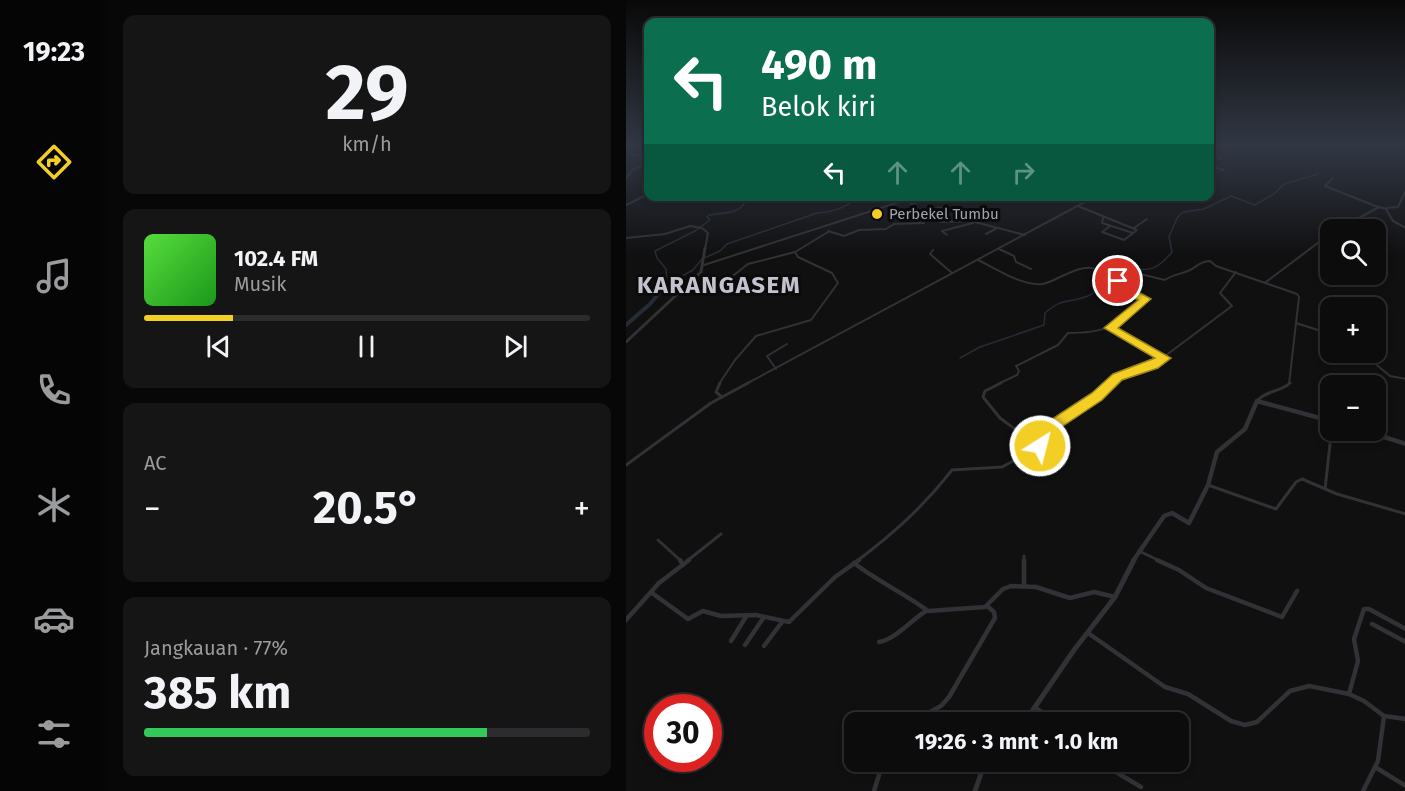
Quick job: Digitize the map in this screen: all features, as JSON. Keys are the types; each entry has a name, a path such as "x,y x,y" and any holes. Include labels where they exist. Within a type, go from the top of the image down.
{"street":[{"path":"1327,182 1325,187 1385,208 1398,207 1406,190"},
{"path":"626,205 644,196"},
{"path":"704,265 905,201"},
{"path":"909,201 919,212 944,207 956,216 952,217 953,220"},
{"path":"911,204 922,201"},
{"path":"626,465 694,414 722,397 1088,201"},
{"path":"1078,206 1103,218 1134,228"},
{"path":"1357,219 1378,207"},
{"path":"1385,208 1393,221 1406,228"},
{"path":"928,211 940,222 953,220 974,222 1025,235"},
{"path":"1103,218 1101,222 1133,234"},
{"path":"1134,228 1147,219"},
{"path":"947,235 942,232 974,222"},
{"path":"822,227 828,232 844,236 859,230 888,229 893,224 923,223"},
{"path":"1109,234 1120,224"},
{"path":"626,238 662,235 695,226 708,233 704,265 699,274 626,342"},
{"path":"1110,226 1102,231 1124,240 1137,230 1134,228"},
{"path":"986,234 998,228"},
{"path":"1116,237 1125,231"},
{"path":"725,282 748,264 795,252 828,232"},
{"path":"1266,282 1320,241"},
{"path":"999,249 1014,256 1016,262 1031,269"},
{"path":"933,250 930,254 952,274"},
{"path":"722,397 716,392 719,381 748,344 760,334 811,321 838,283 833,273 798,258 795,252"},
{"path":"978,260 1022,281 1034,284 1045,284 1079,268 1089,266 1097,267 1118,281"},
{"path":"1033,712 1064,664 1115,597 1139,551 1166,514 1175,514 1189,523 1208,485 1217,452 1245,429 1262,393 1287,387 1290,384 1299,296 1204,261 1188,271 1173,274 1165,280 1136,272 1118,281"},
{"path":"652,593 688,619 703,611 721,616 747,615 782,622 791,620 824,586 897,531 930,498 952,470 1002,467 1039,447 1045,442 1054,425 1097,396 1118,377 1153,365 1231,307 1232,304 1220,293 1236,272"},
{"path":"1039,447 1007,424 988,405 983,397 985,391 1017,375 1019,371 1016,366 1024,359 1043,354 1059,346 1068,333 1095,333 1110,328 1145,299 1116,284 1118,281"},
{"path":"1296,323 1320,331"},
{"path":"1110,328 1164,358"},
{"path":"776,369 767,356 787,344"},
{"path":"1374,363 1390,376 1406,379"},
{"path":"1257,400 1320,418"},
{"path":"1386,438 1406,444"},
{"path":"1325,489 1331,444"},
{"path":"1208,485 1276,509 1298,480 1308,481 1325,489 1406,514"},
{"path":"626,620 659,583 721,534"},
{"path":"658,540 683,565"},
{"path":"1139,551 1179,570 1206,588 1282,617 1297,591"},
{"path":"1024,556 1024,586"},
{"path":"854,563 873,578 908,596 926,611"},
{"path":"879,642 891,639 908,623 926,611 987,606 1006,587 1036,587 1070,598 1094,592 1115,597"},
{"path":"930,712 941,706 949,697 992,625 995,614 987,606"},
{"path":"1349,694 1358,661 1354,639 1365,608 1406,629"},
{"path":"731,641 747,615"},
{"path":"745,645 764,617"},
{"path":"764,646 782,622"},
{"path":"1373,624 1406,642"},
{"path":"1088,633 1165,687 1188,694 1221,716 1240,724 1250,724 1263,718 1294,689 1309,686 1349,694 1364,701 1384,716 1406,719"},
{"path":"1036,708 1042,712"},
{"path":"1363,791 1380,753 1384,716"},
{"path":"1375,767 1406,786"},
{"path":"874,791 880,772"},
{"path":"975,791 982,772"},
{"path":"1116,772 1141,787"}],"waterway":[{"path":"960,358 980,347 1044,325 1045,313 1052,308 1062,302 1088,296 1118,274 1157,266 1172,252 1169,237 1177,218 1183,212 1204,209 1231,196 1255,205 1275,193 1284,184 1291,182"},
{"path":"745,201 737,210 709,215 707,217 710,220 695,231 655,251 657,258 666,269 667,284 693,270 702,259 720,251 727,244 817,213 840,208 853,201"},
{"path":"626,325 650,304 667,284"}],"place":[{"name":"Perbekel Tumbu","path":"877,214"}],"district":[{"name":"KARANGASEM","path":"719,285"}],"route":[{"path":"1040,446 1045,442 1054,425 1097,396 1118,377 1153,365 1164,358 1139,342 1110,328 1145,299 1116,284 1118,281"}]}
